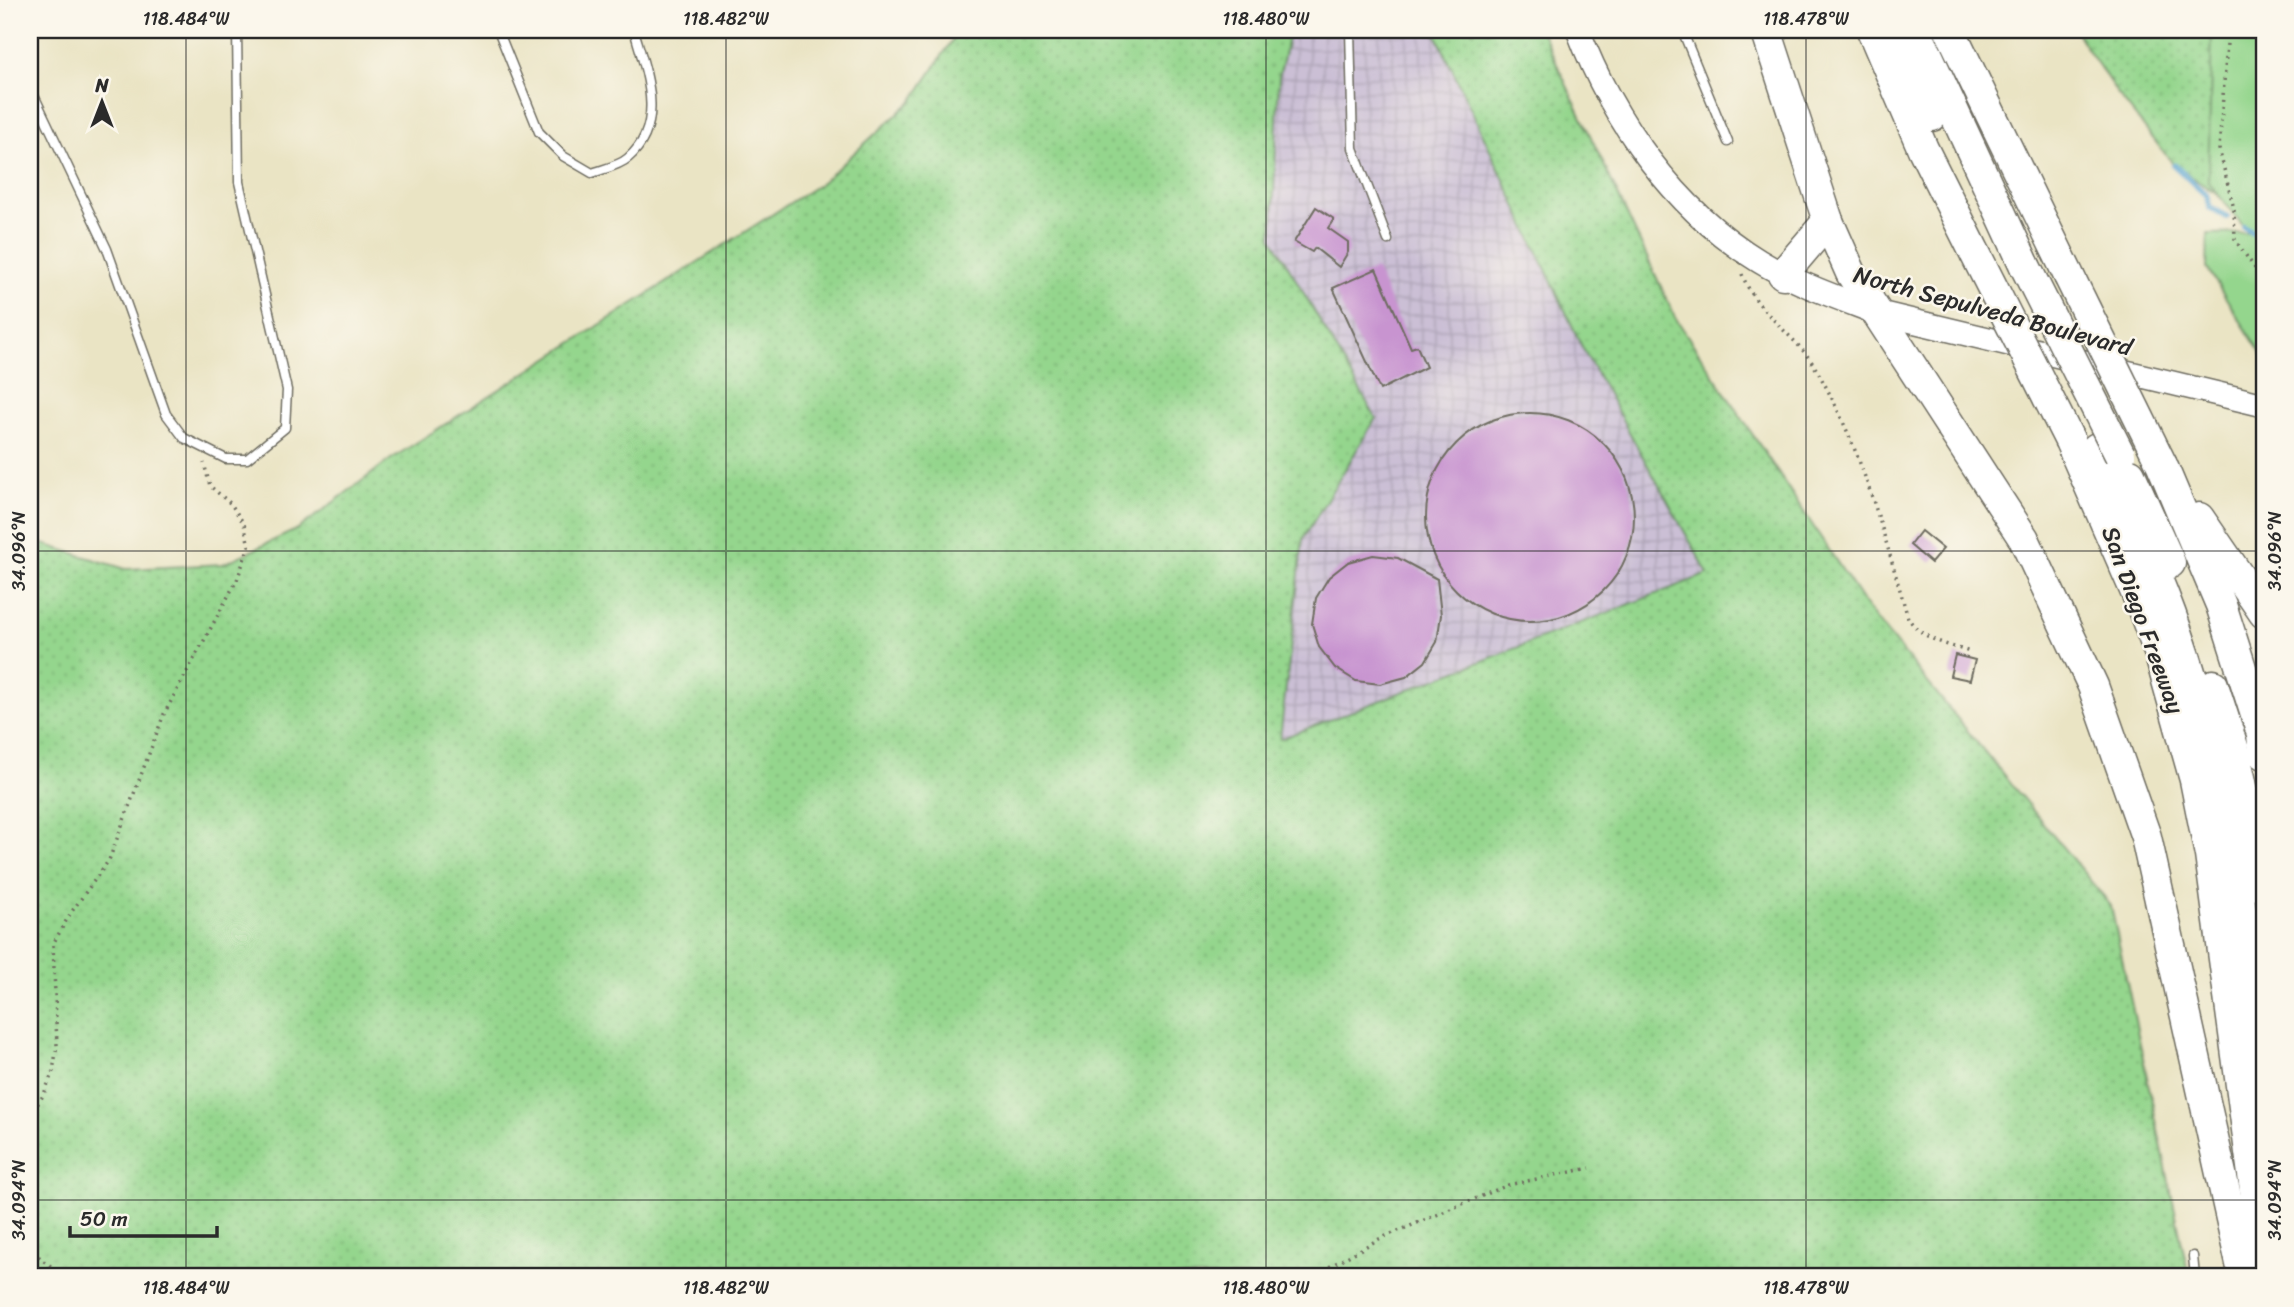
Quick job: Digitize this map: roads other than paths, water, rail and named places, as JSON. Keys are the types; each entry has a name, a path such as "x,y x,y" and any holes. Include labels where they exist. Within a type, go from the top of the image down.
{"highway":[{"path":"1766,30 1828,221 1851,273 2024,539 2094,686 2129,782 2149,850 2244,1277"},
{"name":"San Diego Freeway","path":"1872,30 1917,136 2000,259 2096,448 2192,768 2210,855 2264,1256"},
{"path":"1894,30 2000,259 2096,448 2163,594 2204,726 2225,811 2264,1082"},
{"path":"1916,30 2000,259"},
{"path":"1950,30 2162,465 2221,605 2262,734 2264,754"},
{"path":"1783,274 1828,221"},
{"path":"2096,448 2152,519 2203,655 2234,750 2264,888"},
{"path":"2162,465 2264,613"},
{"path":"2248,1133 2264,1101"}],"main road":[{"name":"North Sepulveda Boulevard","path":"1578,30 1600,81 1622,118 1670,183 1696,212 1726,237 1783,274 1875,312 2264,405"}],"lane":[{"path":"30,87 107,249 166,414 184,438 207,452 226,459 247,459 285,428 287,390 239,182 237,30"},
{"path":"498,30 539,132 563,156 592,173 626,160 648,133 652,106 634,30"},
{"path":"1350,30 1353,148 1388,240"},
{"path":"1682,30 1728,142"},
{"path":"2193,1256 2195,1277"}],"waterway":[{"path":"2174,165 2206,195 2210,208 2227,217"},
{"path":"2244,227 2264,240"}]}
